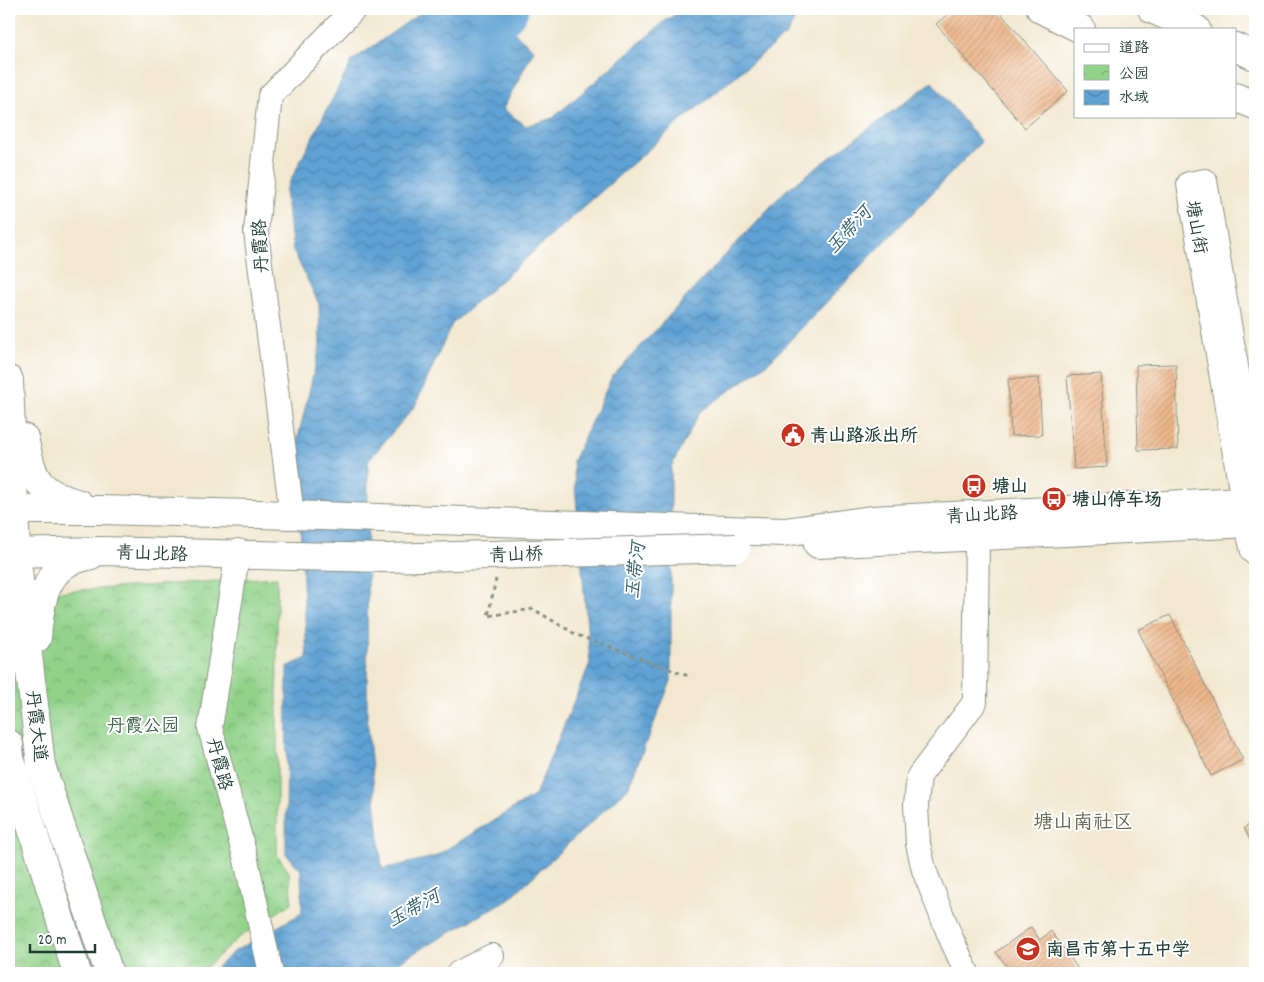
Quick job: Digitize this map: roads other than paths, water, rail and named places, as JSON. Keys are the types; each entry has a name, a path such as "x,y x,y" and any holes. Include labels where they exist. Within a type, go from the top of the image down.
{"main road":[{"path":"1041,9 1079,28"},
{"path":"1152,9 1194,28"},
{"path":"1236,47 1255,56"},
{"path":"1236,97 1255,105"},
{"path":"1236,108 1255,117"},
{"path":"9,372 32,473 43,489 58,498 99,510"},
{"name":"丹霞大道","path":"9,380 13,553 41,765 109,973"},
{"name":"青山北路","path":"729,539 976,536 1251,504"},
{"name":"青山北路","path":"729,539 872,520 1251,504"},
{"name":"塘山街","path":"1251,504 1255,551"},
{"path":"12,510 99,510 292,515"},
{"name":"青山桥","path":"292,515 729,539"},
{"name":"青山桥","path":"295,556 386,558 502,555 729,539"},
{"path":"32,687 40,602 54,577 67,563 102,551"},
{"name":"青山北路","path":"13,553 102,551 295,556"},
{"name":"丹霞大道","path":"9,752 78,973"}],"street":[{"name":"丹霞路","path":"292,515 256,232 270,96 354,9"},
{"name":"塘山街","path":"1205,181 1251,504 1189,184 1205,181"},
{"path":"967,973 924,870 918,844 916,805 920,776 975,702 976,536"},
{"name":"丹霞路","path":"237,554 210,728 256,903 271,973"},
{"path":"459,973 492,956"}],"water":[{"name":"玉带河","path":"426,9 488,9 534,50 503,109 526,126 553,118 665,21 684,9 800,9 787,34 675,126 452,324 415,406 368,461 367,718 382,869 434,857 535,795 590,663 573,461 612,377 785,191 932,82 981,142 768,363 700,412 671,467 671,681 628,788 509,899 379,973 210,973 235,951 302,913 301,870 286,854 287,667 307,658 296,446 320,346 319,304 293,250 285,191 352,61"}],"waterway":[{"path":"467,60 509,9"}],"place":[{"name":"青山路派出所","path":"793,435"},
{"name":"塘山","path":"974,486"},
{"name":"塘山停车场","path":"1054,499"},
{"name":"南昌市第十五中学","path":"1028,949"}],"district":[{"name":"塘山南社区","path":"1083,821"}],"park label":[{"name":"丹霞公园","path":"143,725"}]}
